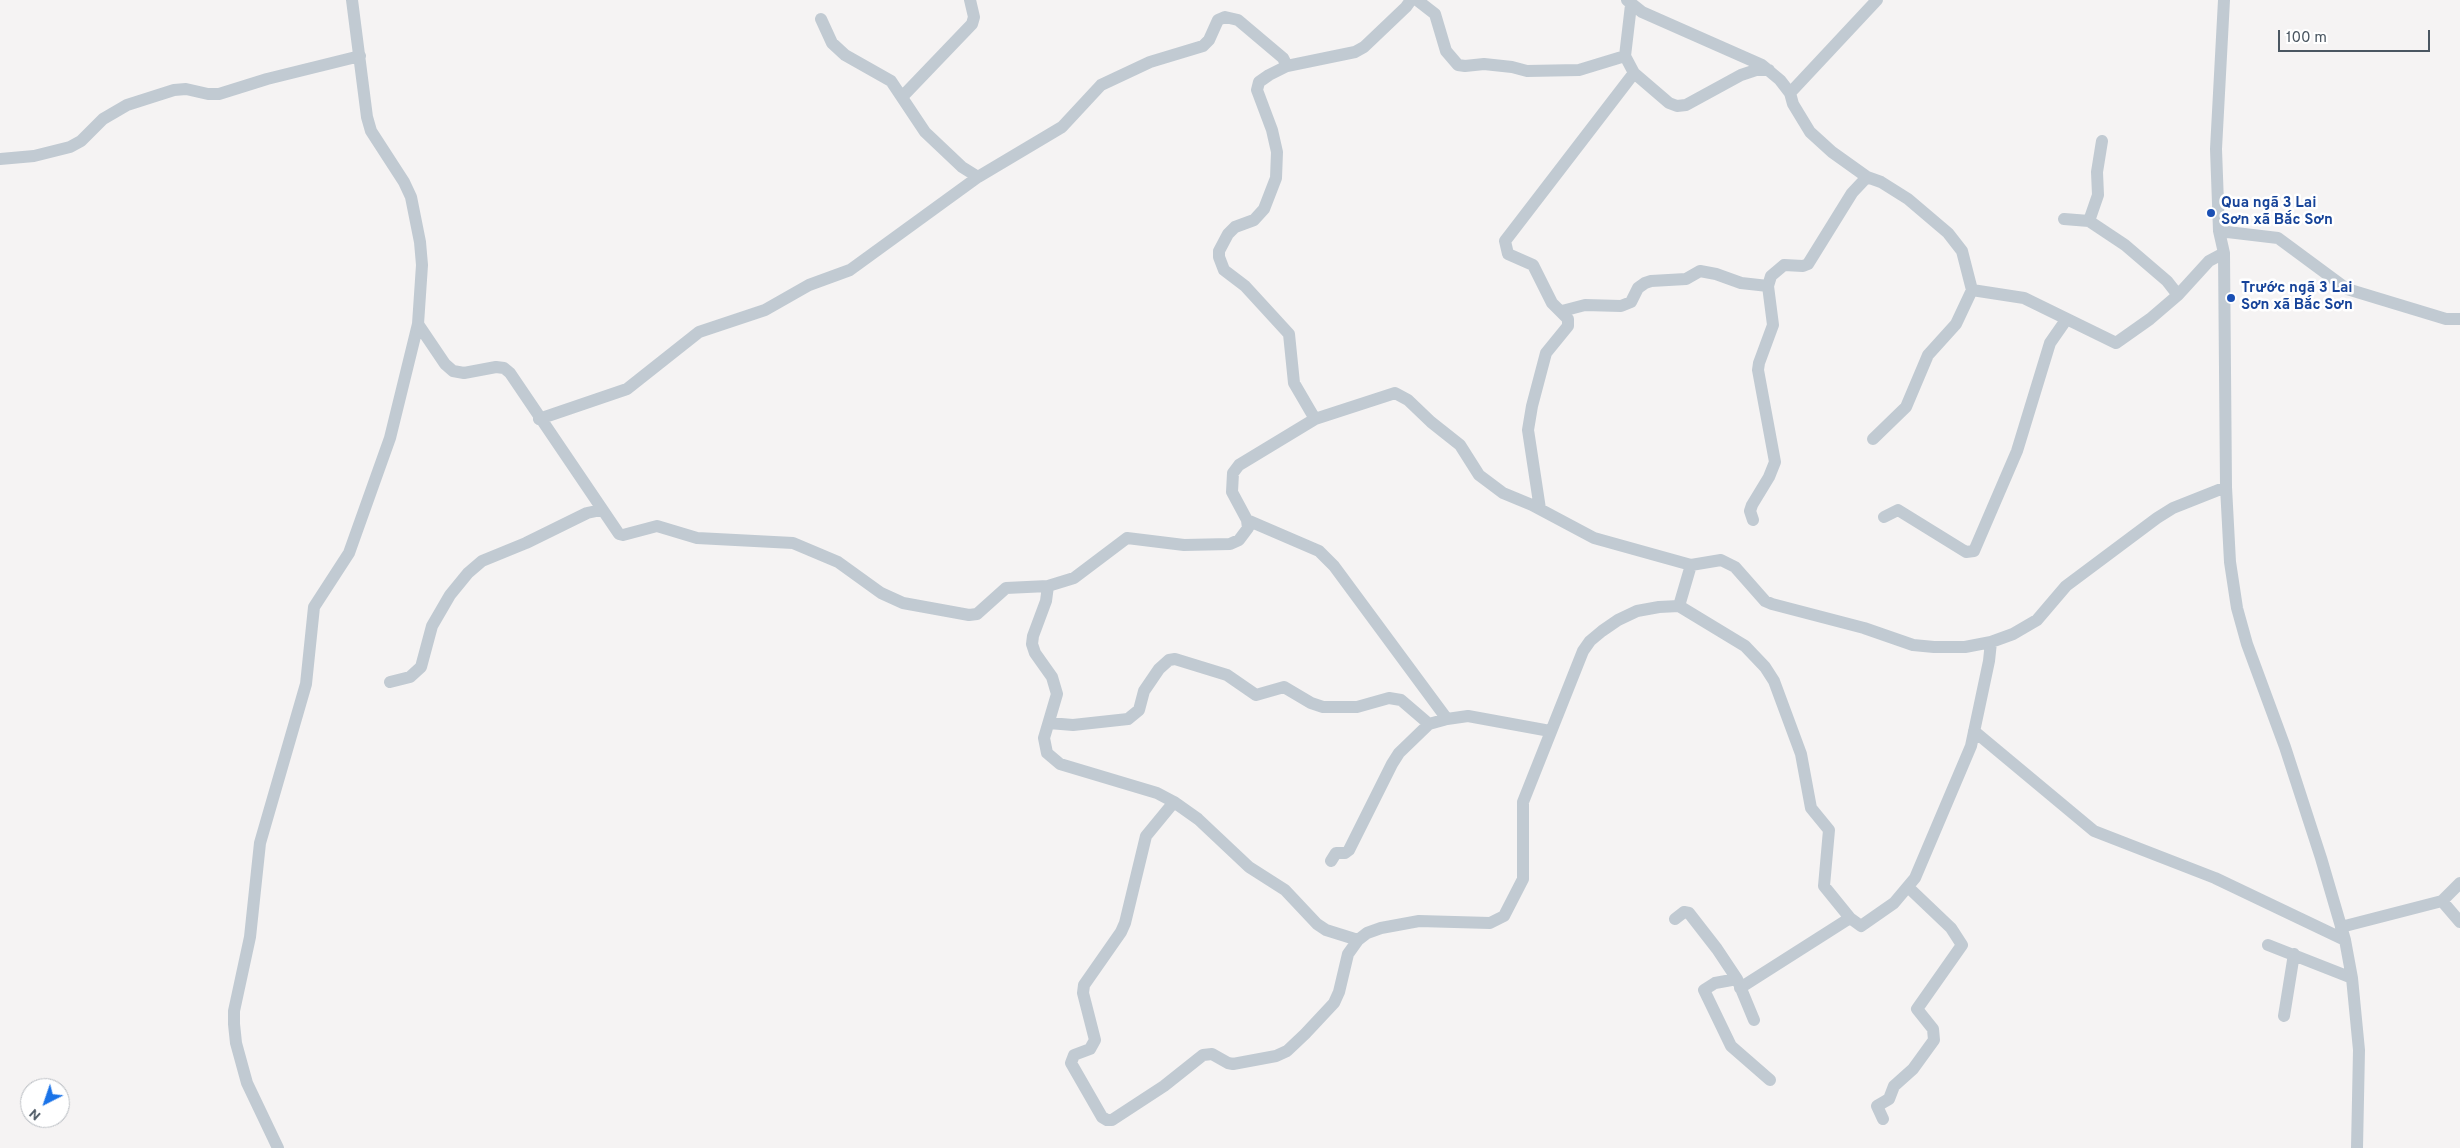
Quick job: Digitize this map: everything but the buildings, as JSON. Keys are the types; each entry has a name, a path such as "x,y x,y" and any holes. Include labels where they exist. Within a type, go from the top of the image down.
{"street":[{"path":"278,1148 247,1083 239,1057 234,1024 234,1011 250,937 260,843 306,684 314,608 349,553 390,438 418,324 422,265 420,242 411,197 404,182 371,131 352,0"},
{"path":"902,98 972,24 974,17 970,0"},
{"path":"1315,419 1294,383 1289,334 1245,286 1224,270 1219,258 1219,251 1228,234 1235,228 1254,220 1264,209 1276,178 1277,152 1272,130 1256,90 1259,82 1287,66 1355,52 1364,47 1411,0"},
{"path":"1417,0 1435,14 1446,51 1458,65 1484,64 1528,71 1579,70 1626,56"},
{"path":"1790,93 1877,0"},
{"path":"2224,0 2216,149 2219,231 2224,253 2226,487 2230,562 2247,644 2285,747 2345,940 2352,978 2359,1050 2357,1148"},
{"path":"1769,70 1756,70 1741,75 1686,105 1677,106 1668,102 1634,73 1626,56 1629,2 1659,20 1732,50 1769,70 1790,93 1793,104 1810,132 1867,177 1881,182 1908,199 1948,234 1962,251 1972,290 1952,331 1928,355 1906,407 1873,439"},
{"path":"539,419 627,389 699,332 765,310 802,288 850,270 978,177 1062,127 1101,85 1108,80 1150,62 1203,46 1209,40 1218,20 1225,17 1238,20 1283,58 1287,66"},
{"path":"821,19 832,43 845,55 891,81 925,132 962,167 978,177"},
{"path":"0,159 34,156 70,147 81,141 103,119 115,112 174,90 186,89 208,94 219,94 267,79 360,56"},
{"path":"1540,509 1528,430 1533,398 1546,353 1568,326 1568,319 1552,303 1533,265 1508,254 1505,241 1634,73"},
{"path":"2089,221 2098,195 2097,172 2102,141"},
{"path":"1753,520 1750,511 1752,505 1769,477 1775,462 1758,370 1758,363 1773,325 1768,286 1777,269 1784,265 1803,266 1808,264 1852,193 1867,177"},
{"path":"2064,219 2089,221 2125,245 2162,276 2178,295"},
{"path":"2219,231 2278,238 2347,289 2446,319 2460,319"},
{"path":"1972,290 2024,298 2116,343 2178,295 2210,261 2224,253"},
{"path":"1562,311 1585,305 1621,306 1631,302 1638,288 1645,283 1651,281 1686,280 1700,271 1716,274 1741,283 1768,286"},
{"path":"1884,517 1898,510 1966,552 1974,551 2017,451 2050,343 2066,320"},
{"path":"418,324 444,364 453,371 464,373 496,367 504,368 510,373 601,510 615,530 623,535 657,526 697,538 793,543 838,562 892,599 969,615 977,614 1006,588 1048,586 1074,578 1127,538 1184,545 1223,546 1239,540 1248,528 1247,520 1232,492 1233,473 1239,465 1315,419 1388,394 1402,395 1460,445 1479,475 1502,493 1540,509 1606,542 1691,566 1721,560 1735,567 1765,601 1772,604 1864,628 1913,645 1934,648 1965,647 1991,642 2014,634 2037,620 2066,586 2157,518 2173,508 2226,487"},
{"path":"390,682 410,677 421,667 432,626 450,595 482,561 526,543 586,513 601,510"},
{"path":"1247,520 1318,551 1334,566 1447,719"},
{"path":"1679,606 1691,566"},
{"path":"1048,586 1046,601 1033,636 1032,644 1035,653 1055,684 1056,702 1044,746 1053,759 1060,764 1157,793 1174,802 1198,819 1242,863 1285,890 1317,924 1326,930 1358,940"},
{"path":"1174,802 1152,827 1144,841 1123,927 1084,985 1083,993 1095,1040 1090,1048 1074,1055 1071,1062 1102,1117 1112,1120 1164,1086 1208,1053 1233,1064 1276,1056 1287,1051 1306,1034 1334,1003 1339,992 1348,954 1358,940 1381,928 1412,922 1490,923 1504,916 1509,910 1523,879 1522,802 1583,651 1590,641 1618,620 1637,612 1659,607 1679,606 1745,646 1756,655 1774,681 1802,760 1812,808 1829,830 1824,886 1850,918 1860,926 1894,903 1916,878 1952,794 1974,731 1989,661 1991,642"},
{"path":"1049,723 1073,725 1128,719 1139,710 1144,691 1159,669 1169,660 1175,659 1227,675 1256,695 1284,687 1316,706 1357,706 1389,698 1401,700 1429,724"},
{"path":"1331,861 1336,853 1345,853 1349,850 1392,764 1399,753 1429,724 1447,719 1476,717 1550,731"},
{"path":"1974,731 2094,831 2215,878 2345,940"},
{"path":"2341,927 2442,901 2460,883"},
{"path":"1883,1119 1879,1104 1889,1099 1894,1086 1913,1069 1934,1040 1933,1029 1917,1009 1962,945 1950,928 1908,888"},
{"path":"2442,901 2460,922"},
{"path":"1675,919 1684,912 1689,913 1718,949 1738,984 1754,1020"},
{"path":"1770,1080 1731,1046 1724,1036 1704,990 1715,983 1738,984 1850,918"},
{"path":"2268,945 2352,978"},
{"path":"2284,1016 2294,954"}],"place":[{"name":"Qua ngã 3 Lai Sơn xã Bắc Sơn","path":"2211,213"},
{"name":"Trước ngã 3 Lai Sơn xã Bắc Sơn","path":"2231,298"}]}
